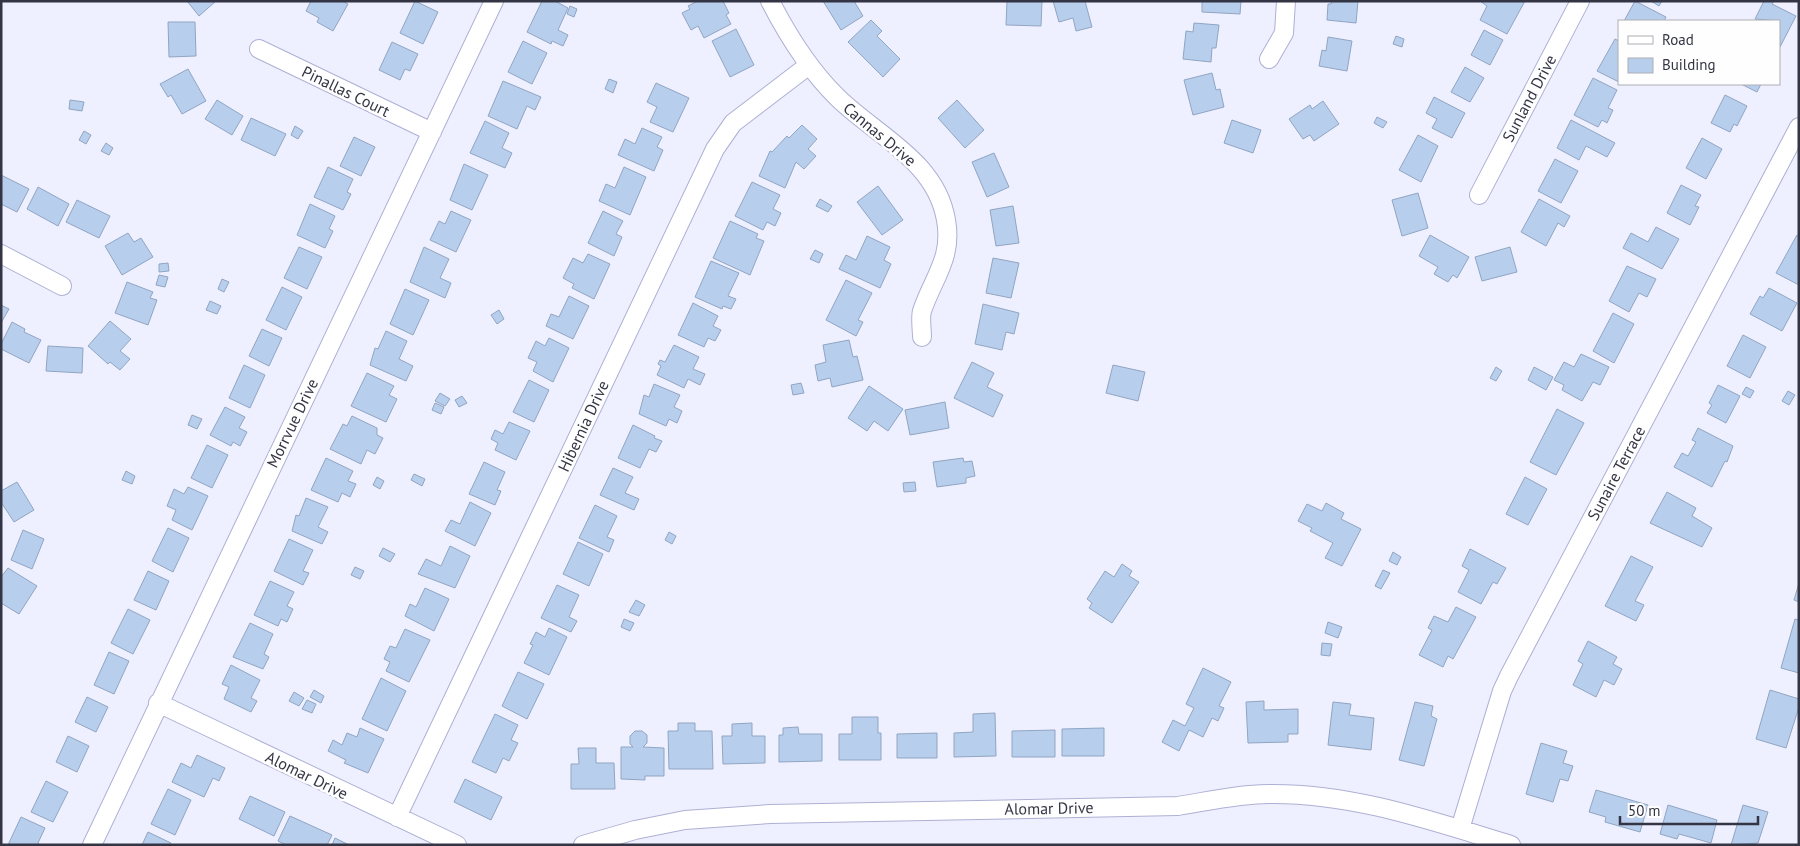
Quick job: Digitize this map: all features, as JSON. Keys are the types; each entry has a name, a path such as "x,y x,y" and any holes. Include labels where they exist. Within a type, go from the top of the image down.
{"street":[{"name":"Morrvue Drive","path":"92,845 494,1"},
{"name":"Cannas Drive","path":"770,1 780,22 809,65 836,96 914,160 926,173 939,195 946,220 946,254 938,279 922,312 922,337"},
{"path":"1269,59 1284,33 1286,1"},
{"name":"Sunland Drive","path":"1479,195 1580,1"},
{"name":"Pinallas Court","path":"259,49 432,132"},
{"name":"Hibernia Drive","path":"397,817 715,148 733,123 809,65"},
{"name":"Sunaire Terrace","path":"1460,830 1502,691 1509,676 1799,127"},
{"path":"1,254 62,286"},
{"name":"Alomar Drive","path":"158,704 457,845"},
{"name":"Alomar Drive","path":"583,845 635,830 710,817 770,814 1178,806 1233,797 1269,794 1323,797 1366,803 1511,845"}],"building":[{"path":"187,1 216,1 199,16"},
{"path":"311,1 342,1 348,4 333,31 317,22 319,18 306,11"},
{"path":"415,1 438,12 423,44 400,33"},
{"path":"542,1 555,1 568,8 558,30 568,35 563,46 552,41 551,44 527,32"},
{"path":"698,1 723,1 729,13 726,15 731,24 704,38 698,26 691,30 682,13 690,9 688,6"},
{"path":"823,1 854,1 863,16 841,30"},
{"path":"1007,1 1042,1 1041,26 1006,25"},
{"path":"1053,1 1085,1 1092,27 1076,31 1073,18 1059,22"},
{"path":"1202,1 1241,1 1240,14 1202,12"},
{"path":"1332,1 1358,1 1356,23 1327,20 1328,4 1331,4"},
{"path":"1480,1 1525,1 1507,34 1480,20 1487,6"},
{"path":"1635,1 1666,17 1664,20 1625,20"},
{"path":"1651,1 1662,1 1659,6"},
{"path":"1764,1 1774,1 1772,4 1796,16 1780,47 1780,20 1755,19"},
{"path":"570,6 577,9 574,17 567,14"},
{"path":"871,20 882,31 877,36 900,59 883,77 848,42"},
{"path":"168,22 195,22 196,56 169,57"},
{"path":"1194,23 1219,25 1216,48 1212,48 1211,62 1183,59 1186,31 1193,32"},
{"path":"736,29 754,65 730,77 712,41"},
{"path":"1484,30 1503,40 1490,65 1471,55"},
{"path":"1396,36 1404,39 1402,47 1393,44"},
{"path":"1328,37 1352,41 1347,71 1319,66 1322,50 1326,51"},
{"path":"1615,39 1618,40 1618,82 1597,71"},
{"path":"523,41 547,53 532,84 508,72"},
{"path":"392,42 418,54 410,71 405,69 400,80 379,70"},
{"path":"1465,67 1484,78 1470,102 1451,92"},
{"path":"188,69 206,101 182,114 171,95 168,97 160,84"},
{"path":"1212,73 1216,90 1220,89 1224,107 1193,115 1184,80"},
{"path":"1593,78 1617,90 1608,108 1613,110 1607,123 1602,120 1598,127 1574,115"},
{"path":"609,79 617,82 613,93 605,89"},
{"path":"503,81 541,97 535,110 527,106 517,129 488,116"},
{"path":"656,83 689,98 673,132 650,122 657,107 647,102"},
{"path":"1743,85 1760,85 1757,92"},
{"path":"1725,95 1747,106 1737,126 1734,124 1730,132 1711,123"},
{"path":"1434,97 1465,113 1452,138 1432,128 1437,119 1426,113"},
{"path":"70,100 84,102 82,111 69,109"},
{"path":"217,100 243,116 232,135 205,119"},
{"path":"957,100 984,130 965,148 938,118"},
{"path":"1323,101 1339,124 1314,141 1310,135 1303,139 1289,119 1310,105 1312,109"},
{"path":"1377,117 1387,122 1383,128 1374,123"},
{"path":"251,118 286,134 275,156 241,140"},
{"path":"1232,120 1261,130 1253,153 1224,143"},
{"path":"1571,120 1615,143 1607,157 1586,146 1579,160 1557,148"},
{"path":"485,121 509,133 502,148 512,153 505,168 470,153"},
{"path":"802,125 817,139 808,149 816,156 804,169 796,162 785,188 759,176 770,151 772,152 787,136 789,138"},
{"path":"295,126 303,131 298,139 291,135"},
{"path":"642,128 662,137 657,147 663,150 654,171 618,155 625,139 635,144"},
{"path":"84,131 91,135 86,144 79,140"},
{"path":"1418,135 1438,146 1421,182 1399,170"},
{"path":"354,137 375,147 361,176 340,166"},
{"path":"1702,138 1722,149 1706,179 1686,168"},
{"path":"106,143 113,148 109,155 101,151"},
{"path":"994,153 1009,187 987,197 972,162"},
{"path":"1555,159 1578,171 1561,203 1538,191"},
{"path":"464,164 488,175 472,210 450,200"},
{"path":"328,167 353,179 347,192 351,194 343,210 314,197"},
{"path":"624,167 646,177 630,215 599,201 606,184 615,188"},
{"path":"1,175 29,189 17,212 1,204"},
{"path":"752,182 780,195 773,209 781,213 775,226 767,222 763,230 735,216"},
{"path":"1681,185 1701,195 1695,206 1699,207 1690,225 1667,213"},
{"path":"878,186 903,220 882,235 857,202"},
{"path":"38,187 69,204 58,226 27,209"},
{"path":"1418,193 1428,228 1402,236 1392,200"},
{"path":"820,199 832,206 828,212 816,206"},
{"path":"1539,199 1570,216 1564,227 1558,223 1546,246 1521,232"},
{"path":"77,200 110,216 99,238 66,222"},
{"path":"310,204 335,216 329,229 333,231 325,248 297,235"},
{"path":"1013,206 1019,243 996,246 990,210"},
{"path":"451,211 471,220 456,252 430,240 439,221 445,224"},
{"path":"603,211 623,221 616,234 622,237 614,256 588,243"},
{"path":"730,221 758,234 756,238 764,241 750,275 713,258"},
{"path":"1656,227 1679,239 1662,269 1623,248 1631,233 1648,242"},
{"path":"128,233 134,242 141,238 153,257 122,275 105,246"},
{"path":"1430,235 1469,257 1457,278 1453,275 1448,282 1434,274 1438,267 1419,256"},
{"path":"1797,235 1799,236 1799,285 1776,273"},
{"path":"867,236 890,247 884,260 891,264 880,288 839,269 846,255 856,260"},
{"path":"299,247 322,257 307,289 284,278"},
{"path":"424,247 449,259 440,278 451,283 445,298 410,282"},
{"path":"1510,247 1517,272 1482,281 1475,257"},
{"path":"815,250 823,254 819,263 810,259"},
{"path":"588,254 610,264 594,299 572,288 574,284 563,278 573,258 583,263"},
{"path":"993,258 1019,263 1011,298 986,293"},
{"path":"711,261 739,273 728,296 736,299 731,309 723,306 722,309 695,297"},
{"path":"168,263 169,271 159,272 159,264"},
{"path":"1627,266 1656,279 1647,297 1639,293 1629,312 1609,301"},
{"path":"159,275 168,277 165,287 156,285"},
{"path":"222,279 229,282 224,292 218,289"},
{"path":"846,280 872,293 858,320 863,322 856,336 826,320"},
{"path":"127,282 153,292 150,298 157,300 148,325 115,313"},
{"path":"282,287 302,297 286,330 266,320"},
{"path":"1769,288 1797,303 1782,331 1750,314 1760,296 1763,298"},
{"path":"405,289 429,300 413,335 390,324"},
{"path":"569,296 589,306 573,339 546,326 551,314 559,317"},
{"path":"210,301 221,306 217,314 206,310"},
{"path":"693,303 718,316 713,326 721,330 715,341 708,338 704,347 678,335"},
{"path":"983,304 1019,313 1014,334 1006,332 1002,350 975,344"},
{"path":"1,305 9,309 1,323"},
{"path":"499,310 504,319 497,324 491,315"},
{"path":"1613,313 1634,324 1614,363 1593,351"},
{"path":"110,321 131,339 120,351 130,359 120,370 110,362 108,364 88,346"},
{"path":"12,322 25,329 24,332 41,340 29,363 1,349 1,344"},
{"path":"262,329 282,338 269,366 249,356"},
{"path":"386,331 407,341 399,359 413,366 406,381 370,365 375,348 378,349"},
{"path":"1743,335 1766,347 1750,378 1727,366"},
{"path":"549,338 569,348 553,382 533,371 537,362 528,358 536,341 545,346"},
{"path":"849,340 853,357 857,356 863,380 832,387 830,378 818,381 815,365 826,362 823,345"},
{"path":"674,345 699,357 693,369 705,374 700,385 688,379 684,388 657,375 661,366 658,364 660,360 665,362"},
{"path":"48,346 83,348 82,373 46,371"},
{"path":"1581,354 1609,367 1600,385 1593,382 1582,401 1562,390 1564,385 1554,380 1564,362 1574,367"},
{"path":"972,362 994,373 987,387 1003,395 993,417 954,398"},
{"path":"244,365 265,375 250,408 229,398"},
{"path":"1113,365 1145,372 1138,401 1106,393"},
{"path":"1496,367 1502,371 1496,381 1490,378"},
{"path":"1534,367 1553,377 1546,390 1528,380"},
{"path":"367,373 394,386 389,395 397,399 386,422 351,406"},
{"path":"529,380 549,390 534,422 513,412"},
{"path":"801,383 804,393 793,395 791,385"},
{"path":"654,384 680,395 674,407 682,411 677,423 669,419 666,426 639,414 644,395 649,397"},
{"path":"1718,385 1740,396 1726,423 1707,413 1712,405 1709,403"},
{"path":"869,386 903,409 888,431 874,421 867,431 848,418"},
{"path":"1746,387 1754,391 1750,398 1742,394"},
{"path":"1788,391 1795,395 1789,405 1782,401"},
{"path":"440,393 450,399 445,406 435,401"},
{"path":"462,396 467,403 459,407 455,400"},
{"path":"945,402 949,428 910,435 905,410"},
{"path":"435,403 444,407 441,414 432,410"},
{"path":"225,407 245,417 239,428 247,432 240,446 233,442 231,446 210,435"},
{"path":"1557,409 1584,423 1556,475 1530,462"},
{"path":"192,415 202,419 197,429 188,425"},
{"path":"352,416 377,428 377,435 383,438 375,454 367,450 361,464 330,449 343,424 347,426"},
{"path":"509,422 530,431 516,460 495,450 498,443 491,439 495,430 503,434"},
{"path":"633,425 662,441 656,452 649,449 640,468 618,458"},
{"path":"1698,428 1733,446 1727,462 1725,461 1712,487 1674,467 1682,453 1688,456 1696,442 1692,440"},
{"path":"207,445 228,455 212,488 191,478"},
{"path":"326,458 353,471 348,481 356,484 350,497 342,493 338,502 311,490"},
{"path":"963,458 964,462 972,461 975,476 966,478 966,483 937,487 933,462"},
{"path":"484,462 505,472 497,490 501,491 495,505 469,494"},
{"path":"613,468 633,477 625,493 639,499 634,510 600,495"},
{"path":"126,471 135,476 132,484 122,480"},
{"path":"414,474 425,479 422,486 411,480"},
{"path":"377,477 384,481 380,489 373,485"},
{"path":"1525,477 1547,489 1528,525 1506,514"},
{"path":"17,482 34,510 14,522 1,502 1,491"},
{"path":"915,482 916,491 904,492 903,483"},
{"path":"188,487 208,496 192,530 172,520 176,510 167,506 174,489 184,494"},
{"path":"1667,492 1696,508 1692,516 1712,528 1702,547 1650,523"},
{"path":"306,498 328,507 318,527 328,532 322,544 292,531 296,515 299,516"},
{"path":"470,502 491,513 475,546 445,531 451,520 460,524"},
{"path":"1326,503 1344,513 1341,519 1361,529 1342,566 1325,558 1333,543 1310,531 1312,528 1298,521 1307,504 1322,511"},
{"path":"595,505 617,516 607,537 614,540 609,552 579,538"},
{"path":"168,528 189,538 173,572 152,561"},
{"path":"23,530 44,539 32,569 11,560"},
{"path":"669,532 676,536 672,544 665,540"},
{"path":"289,539 313,550 303,571 309,573 303,585 274,571"},
{"path":"578,542 603,554 589,586 563,574"},
{"path":"450,546 470,556 455,588 418,574 426,559 441,566"},
{"path":"383,548 395,554 390,562 379,556"},
{"path":"1470,549 1506,568 1497,584 1493,582 1481,604 1458,592 1469,570 1462,566"},
{"path":"1393,552 1401,557 1397,565 1389,561"},
{"path":"1631,556 1653,567 1635,601 1644,605 1636,621 1605,606"},
{"path":"1122,564 1132,571 1129,576 1139,582 1112,623 1089,608 1092,603 1087,599 1105,571 1114,577"},
{"path":"355,567 364,571 360,579 351,575"},
{"path":"8,568 37,586 19,614 1,603 1,577"},
{"path":"1383,570 1390,573 1381,589 1375,586"},
{"path":"148,571 169,581 156,610 134,600"},
{"path":"270,581 294,592 287,606 293,609 287,622 281,619 278,626 254,615"},
{"path":"1799,583 1799,602 1794,600"},
{"path":"557,585 579,595 569,617 577,621 571,632 541,618"},
{"path":"425,588 449,599 434,631 405,616 410,604 416,607"},
{"path":"636,600 645,605 639,616 629,612"},
{"path":"1456,607 1476,617 1453,659 1448,656 1443,667 1419,655 1432,630 1428,628 1434,616 1448,622"},
{"path":"128,609 150,620 133,654 111,643"},
{"path":"624,619 634,623 630,631 621,627"},
{"path":"1795,619 1799,620 1799,673 1781,668"},
{"path":"1328,622 1342,627 1338,638 1325,633"},
{"path":"250,623 273,634 264,654 269,657 263,669 233,657"},
{"path":"549,628 567,637 549,675 524,663 533,645 530,644 536,632 545,637"},
{"path":"405,629 430,640 409,682 386,671 390,662 384,659 390,646 396,648"},
{"path":"1588,641 1617,657 1613,664 1622,669 1614,685 1604,680 1596,697 1573,685 1583,664 1578,661"},
{"path":"1322,643 1332,644 1330,656 1321,655"},
{"path":"109,652 129,661 114,694 94,685"},
{"path":"231,665 260,680 251,698 257,701 251,712 224,699 229,687 222,684"},
{"path":"1203,668 1231,682 1219,706 1224,708 1218,721 1212,718 1203,737 1189,730 1179,751 1162,742 1173,720 1185,726 1194,708 1186,704"},
{"path":"518,672 544,684 527,719 502,706"},
{"path":"381,678 406,691 387,731 362,719"},
{"path":"314,690 324,696 321,703 310,697"},
{"path":"1770,690 1799,699 1799,707 1786,748 1756,739"},
{"path":"294,692 304,698 299,706 289,701"},
{"path":"87,697 108,707 96,732 75,722"},
{"path":"307,700 316,704 312,713 302,709"},
{"path":"1264,701 1264,710 1298,709 1298,734 1288,734 1288,742 1248,743 1246,702"},
{"path":"1333,702 1351,704 1349,715 1374,718 1371,750 1328,745"},
{"path":"1415,702 1433,706 1431,716 1437,719 1424,766 1399,760"},
{"path":"995,713 996,756 954,757 954,733 973,732 973,714"},
{"path":"495,714 518,725 511,740 518,743 509,761 503,758 496,773 472,762"},
{"path":"852,717 878,717 878,733 881,733 881,760 839,760 839,734 852,734"},
{"path":"678,723 695,723 695,731 712,731 713,769 669,769 668,731 678,731"},
{"path":"752,723 752,736 765,736 765,763 723,764 722,736 732,736 732,724"},
{"path":"798,727 799,734 822,734 822,761 779,762 779,735 783,735 783,728"},
{"path":"360,728 384,739 368,773 344,763 346,760 328,751 333,740 342,745 347,733 357,737"},
{"path":"1104,728 1104,756 1062,756 1062,729"},
{"path":"1055,730 1055,757 1012,757 1012,731"},
{"path":"635,731 642,731 647,735 647,743 643,747 664,748 664,776 645,776 645,780 621,779 621,747 633,747 630,744 630,736"},
{"path":"937,733 937,758 897,758 897,734"},
{"path":"68,736 89,746 77,772 56,762"},
{"path":"1541,743 1567,751 1563,763 1573,766 1568,781 1560,779 1553,802 1526,794"},
{"path":"578,748 596,748 596,763 614,763 615,789 571,789 571,764 579,764"},
{"path":"197,755 225,768 219,781 213,778 204,797 172,782 181,763 191,768"},
{"path":"465,779 502,797 491,820 454,802"},
{"path":"46,781 68,792 53,822 31,812"},
{"path":"168,789 191,800 175,835 151,824"},
{"path":"1596,790 1648,805 1640,832 1605,822 1606,817 1589,812"},
{"path":"250,796 285,812 274,836 239,819"},
{"path":"1668,805 1717,820 1711,843 1679,834 1677,839 1660,834"},
{"path":"1743,805 1768,812 1758,843 1731,845"},
{"path":"290,816 332,835 327,845 286,845 278,841"},
{"path":"21,817 45,828 38,843 40,845 8,845"},
{"path":"148,832 171,843 170,845 142,845"},
{"path":"335,838 349,845 332,845"}]}
